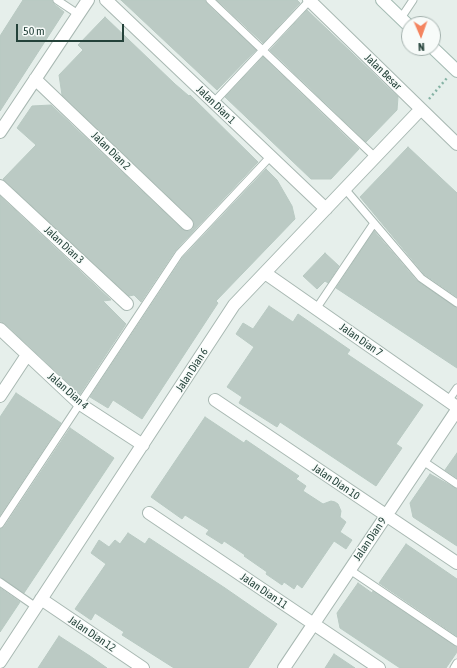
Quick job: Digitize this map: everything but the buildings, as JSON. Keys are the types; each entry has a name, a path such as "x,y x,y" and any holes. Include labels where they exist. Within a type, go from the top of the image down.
{"street":[{"path":"0,132 88,0"},
{"name":"Jalan Dian 1","path":"106,0 326,209"},
{"name":"Jalan Besar","path":"309,0 457,144"},
{"path":"382,0 401,18"},
{"path":"441,55 456,68"},
{"name":"Jalan Dian 2","path":"35,79 187,224"},
{"name":"Jalan Dian 6","path":"0,662 234,305 421,109"},
{"name":"Jalan Dian 3","path":"0,186 127,304"},
{"name":"Jalan Dian 7","path":"265,273 452,404"},
{"name":"Jalan Dian 4","path":"0,329 80,404 142,445"},
{"path":"0,396 27,355"},
{"name":"Jalan Dian 10","path":"215,400 457,563"},
{"name":"Jalan Dian 9","path":"284,668 457,410"},
{"name":"Jalan Dian 11","path":"149,513 379,668"},
{"name":"Jalan Dian 12","path":"39,603 143,668"}],"lane":[{"path":"57,0 78,14"},
{"path":"210,0 375,158"},
{"path":"214,103 309,0"},
{"path":"407,16 413,0"},
{"path":"0,524 178,254 270,157"},
{"path":"345,190 421,278 457,303"},
{"path":"316,309 374,223"},
{"path":"452,404 457,388"},
{"path":"423,461 457,484"},
{"path":"350,570 457,642"},
{"path":"0,582 39,603"},
{"path":"454,668 457,663"}],"path":[{"path":"421,109 456,68"}]}
